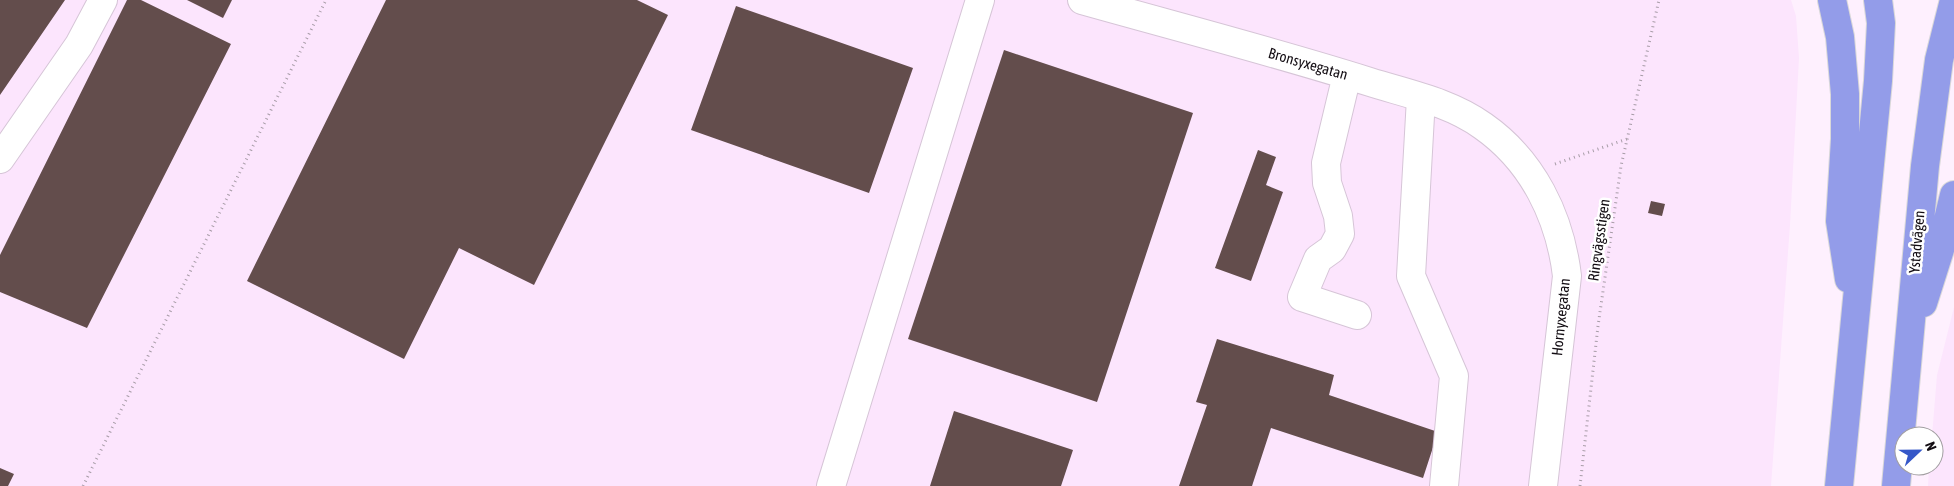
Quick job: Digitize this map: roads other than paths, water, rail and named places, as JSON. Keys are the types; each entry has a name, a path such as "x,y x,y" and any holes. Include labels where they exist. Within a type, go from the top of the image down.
{"highway":[{"path":"1832,0 1840,36 1845,94 1845,139 1840,221 1855,321"},
{"path":"1839,486 1878,81 1881,23 1878,0"},
{"name":"Ystadvägen","path":"1896,486 1932,108 1944,34 1954,0"},
{"path":"1907,355 1943,240 1954,195"}],"street":[{"path":"0,159 79,45 103,0"},
{"path":"831,486 980,0"},
{"name":"Bronsyxegatan","path":"1082,0 1347,75 1422,98 1466,114 1501,140 1525,167"},
{"path":"1347,75 1326,163 1327,183 1338,216 1340,234 1332,249 1318,259 1302,296 1358,315"},
{"path":"1422,98 1411,276 1454,376 1444,486"},
{"name":"Hornyxegatan","path":"1525,167 1555,221 1564,249 1567,276 1543,486"}]}
